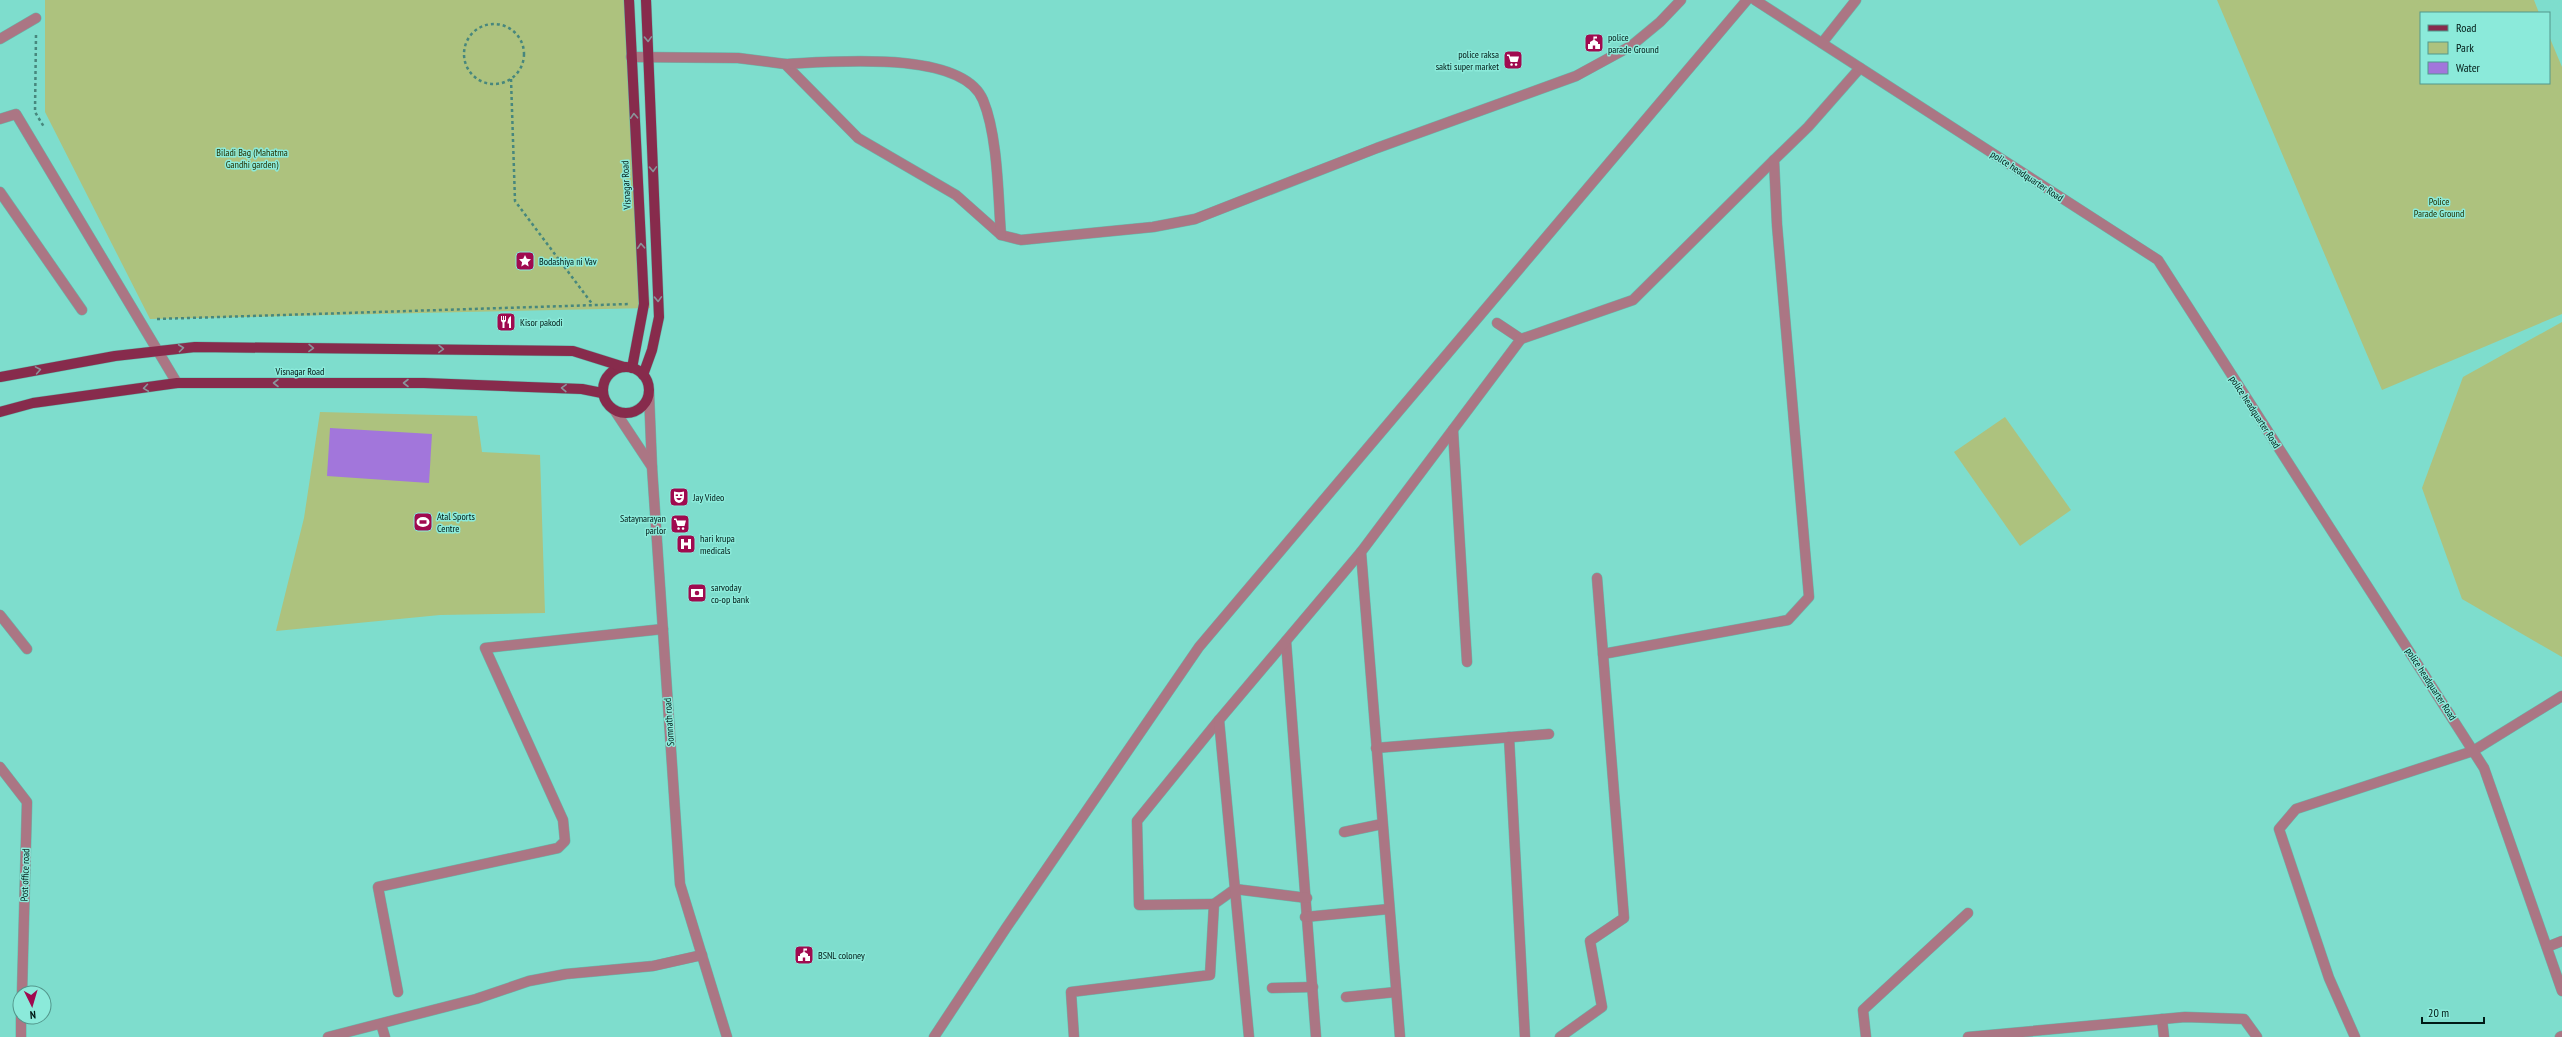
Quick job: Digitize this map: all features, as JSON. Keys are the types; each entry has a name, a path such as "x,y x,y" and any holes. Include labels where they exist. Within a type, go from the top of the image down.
{"main road":[{"name":"Visnagar Road","path":"628,367 644,304 629,0"},
{"path":"643,374 652,350 659,317 646,0"},
{"path":"0,377 115,356 195,347 573,351 628,367 643,374 647,380 649,393 645,403 636,411 626,413 615,411 604,400 602,393 604,381 608,375 628,367"},
{"name":"Visnagar Road","path":"0,412 33,403 177,384 424,383 582,389 602,393"}],"street":[{"path":"785,64 858,138 956,194 1001,235 1021,240 1153,227 1195,219 1377,148 1576,76 1631,46 1660,22 1681,0"},
{"path":"934,1037 1006,928 1199,646 1747,0"},
{"name":"police headquarter Road","path":"1755,0 2158,260 2484,768 2562,991"},
{"path":"1822,43 1856,0"},
{"path":"0,39 36,18"},
{"path":"631,57 738,58 785,64 868,60 920,63 954,75 972,86 983,98 991,128 1001,235"},
{"path":"1307,898 1235,889 1214,904 1139,905 1136,821 1361,552 1521,339 1633,300 1808,127 1860,68"},
{"path":"0,119 16,114 177,384"},
{"path":"1603,654 1788,620 1809,597 1778,233 1774,160"},
{"path":"0,192 82,310"},
{"path":"1496,323 1521,339"},
{"path":"649,393 652,467"},
{"name":"Somnath road","path":"615,411 652,467 680,884 727,1037"},
{"path":"1453,430 1467,662"},
{"path":"1361,552 1400,1037"},
{"path":"1560,1037 1602,1007 1590,942 1624,918 1597,578"},
{"path":"0,615 27,649"},
{"path":"398,992 378,887 558,848 565,841 563,820 485,648 663,629"},
{"path":"1286,641 1307,898 1305,917 1313,987 1316,1037"},
{"path":"2356,1037 2329,978 2279,829 2296,809 2473,751 2562,696"},
{"path":"1219,720 1249,1037"},
{"path":"1376,748 1549,734"},
{"path":"1509,737 1525,1037"},
{"name":"Post office road","path":"0,767 28,802 22,985"},
{"path":"1344,832 1382,824"},
{"path":"1074,1037 1071,992 1210,975 1214,904"},
{"path":"1305,917 1390,909"},
{"path":"1866,1037 1863,1010 1968,913"},
{"path":"2547,947 2562,941"},
{"path":"328,1037 476,999 529,981 566,974 653,966 702,955"},
{"path":"1272,988 1313,987"},
{"path":"1346,997 1396,992"},
{"path":"1968,1037 2185,1017 2244,1019 2257,1037"},
{"path":"2162,1019 2164,1037"},
{"path":"381,1024 385,1037"},
{"path":"21,1025 21,1037"}],"path":[{"path":"36,18 36,112 47,132"},
{"path":"511,79 491,84 481,81 470,71 464,57 465,47 468,37 475,30 484,25 503,25 518,36 523,44 523,59 518,72 511,79 515,201 593,305"},
{"path":"150,319 644,304"}],"green space":[{"name":"Biladi Bag (Mahatma Gandhi garden)","path":"45,0 629,0 631,57 650,308 150,319 45,112"},
{"name":"Police Parade Ground","path":"2217,0 2534,0 2539,12 2420,12 2420,84 2550,84 2550,38 2562,67 2562,314 2382,390"},
{"path":"2562,322 2562,657 2462,599 2422,488 2463,377"},
{"name":"Atal Sports Centre","path":"320,412 477,416 482,452 540,455 545,613 440,615 276,631 304,518"},
{"path":"2005,417 2071,510 2020,546 1954,452"}],"water":[{"path":"330,428 432,434 429,483 327,476"}],"place":[{"name":"police parade Ground","path":"1594,43"},
{"name":"police raksa sakti super market","path":"1513,60"},
{"name":"Bodashiya ni Vav","path":"525,261"},
{"name":"Kisor pakodi","path":"506,322"},
{"name":"Jay Video","path":"679,497"},
{"name":"Atal Sports Centre","path":"423,522"},
{"name":"Sataynarayan parlor","path":"680,524"},
{"name":"hari krupa medicals","path":"686,544"},
{"name":"sarvoday co-op bank","path":"697,593"},
{"name":"BSNL coloney","path":"804,955"}]}
